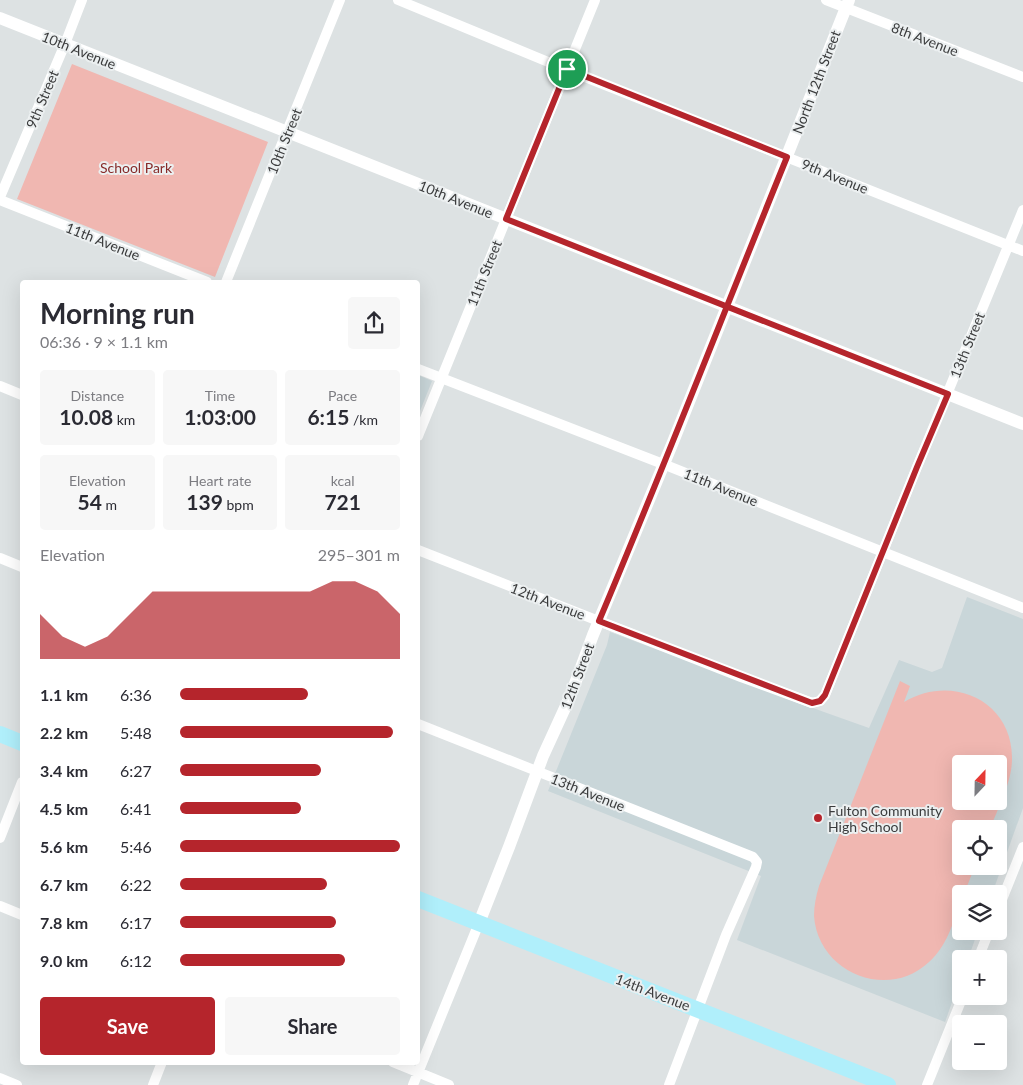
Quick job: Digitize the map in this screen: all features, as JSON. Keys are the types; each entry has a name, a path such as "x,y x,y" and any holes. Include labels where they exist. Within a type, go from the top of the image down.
{"main road":[{"path":"0,734 20,741"},
{"name":"14th Avenue","path":"420,900 888,1085"}],"street":[{"name":"9th Street","path":"0,198 82,0"},
{"name":"10th Street","path":"227,280 340,0"},
{"name":"9th Avenue","path":"398,0 1023,251"},
{"name":"11th Street","path":"420,431 595,0"},
{"name":"8th Avenue","path":"826,0 847,4 1023,77"},
{"name":"North 12th Street","path":"787,157 847,4"},
{"name":"10th Avenue","path":"0,18 1023,424"},
{"name":"12th Street","path":"413,1085 543,756 570,697 787,157"},
{"name":"11th Avenue","path":"0,198 201,280"},
{"name":"13th Street","path":"820,701 825,695 1023,210"},
{"name":"11th Avenue","path":"420,370 663,464 1023,608"},
{"path":"0,386 20,393"},
{"name":"12th Avenue","path":"420,551 812,703 820,701"},
{"path":"0,558 20,566"},
{"name":"13th Avenue","path":"420,725 753,857 757,862 756,867 726,935 697,1009"},
{"path":"0,838 20,787"},
{"path":"1007,887 1023,847"},
{"path":"0,906 20,914"},
{"path":"927,1085 959,1005"},
{"path":"669,1085 697,1009"},
{"path":"153,1085 161,1065"},
{"path":"400,1065 449,1085"},
{"path":"0,1078 18,1085"}],"shaded area":[{"path":"420,376 432,381 420,411"},
{"name":"Fulton Community High School","path":"967,597 1023,619 1023,808 1007,852 1007,820 952,820 952,875 999,875 995,885 952,885 952,940 975,940 971,950 952,950 952,1002 945,1022 737,940 761,876 548,791 607,645 610,632 869,728 899,660 932,672 942,668"}],"green space":[{"name":"School Park","path":"72,64 268,142 215,277 17,199"},
{"path":"900,681 910,686 904,702 922,694 941,691 960,692 976,698 991,708 1002,722 1010,739 1012,759 1010,777 1008,783 1008,755 952,755 952,810 998,810 994,820 952,820 952,875 971,875 968,885 952,885 952,926 935,956 912,974 894,979 876,980 858,975 841,966 828,953 818,936 814,916 819,886"}],"place":[{"name":"Fulton Community High School","path":"818,818"}],"route":[{"path":"567,69 506,219 727,307 948,394 825,695 820,701 812,703 599,621 722,320 727,307 733,291 787,157 567,69"}]}
